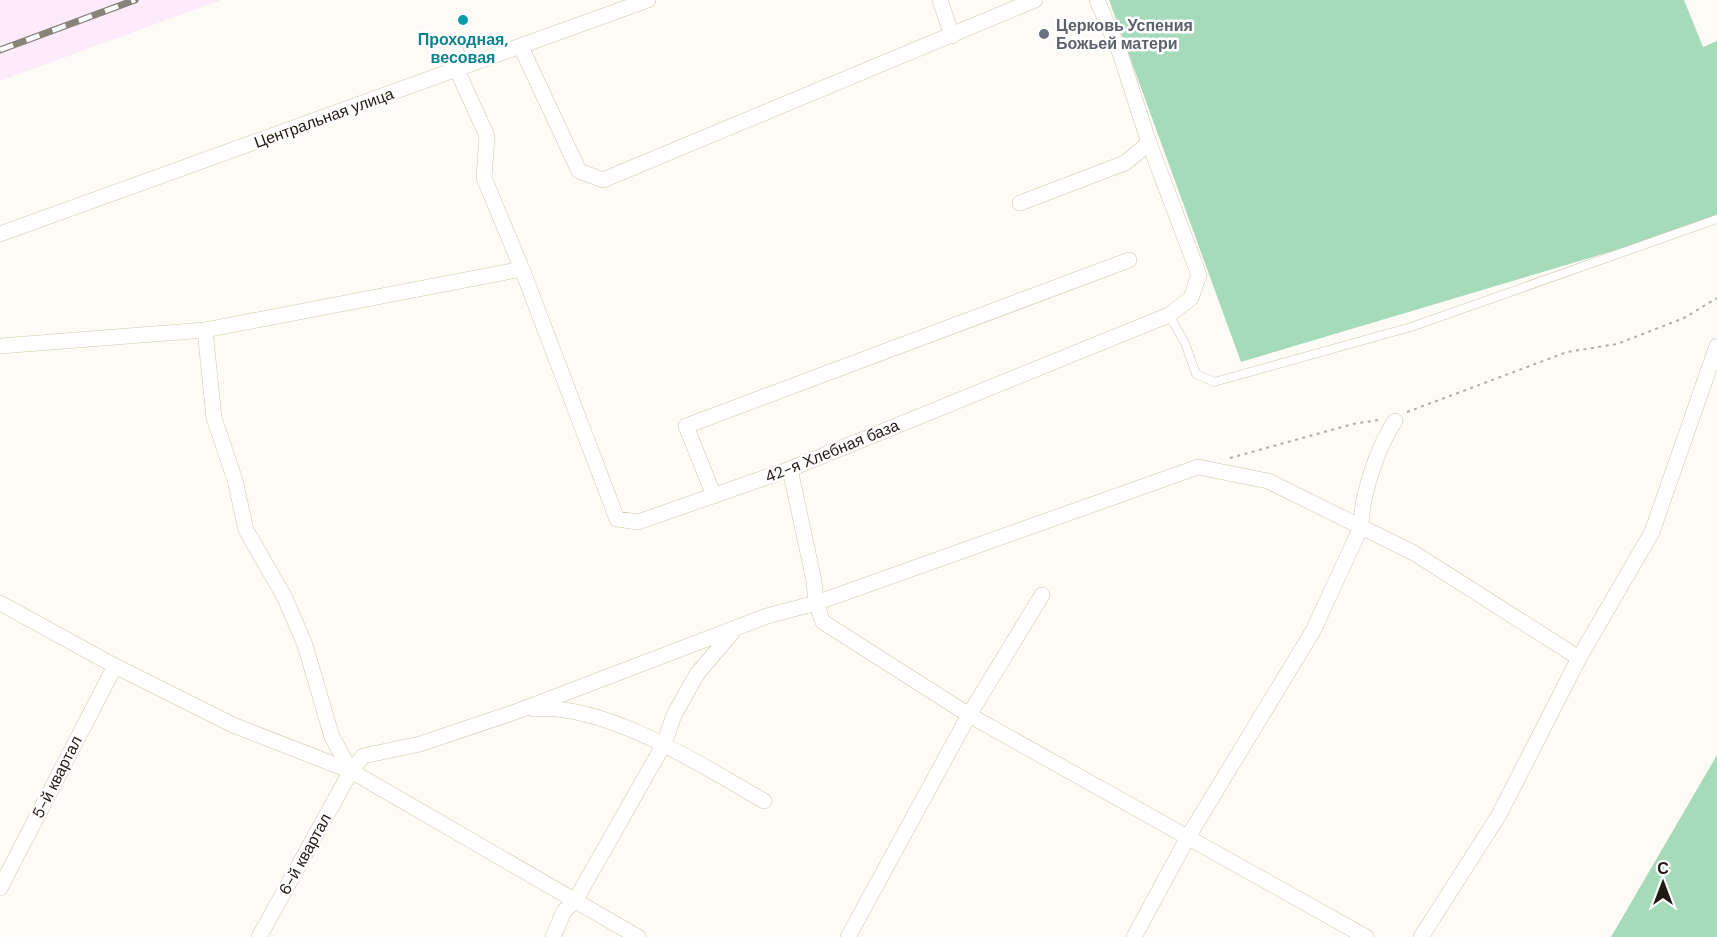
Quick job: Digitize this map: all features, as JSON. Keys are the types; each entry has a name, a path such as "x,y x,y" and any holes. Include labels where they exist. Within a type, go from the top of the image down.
{"street":[{"name":"Центральная улица","path":"0,234 648,0"},
{"path":"939,0 952,36"},
{"path":"521,47 579,171 603,180 1035,0"},
{"name":"42-я Хлебная база","path":"458,70 487,136 484,178 522,269 617,519 638,522 790,469 1168,315 1191,298 1199,275 1149,143 1120,53 1097,0"},
{"path":"1020,203 1125,163 1149,143"},
{"path":"714,496 686,426 1129,260"},
{"path":"0,346 205,330 522,269"},
{"path":"205,330 214,418 235,480 246,530 285,598 305,645 332,737 351,771"},
{"path":"1421,937 1499,815 1579,657 1652,532 1717,346"},
{"path":"1134,937 1188,837 1313,631 1361,527 1361,511 1384,437 1395,421"},
{"path":"351,771 363,756 420,744 518,711 733,631 767,616 816,603 1198,467 1268,481 1414,553 1579,657"},
{"path":"790,469 814,580 816,603 823,622 969,715 1366,937"},
{"path":"848,937 969,715 1042,595"},
{"path":"0,603 114,666 233,725 351,771 638,937"},
{"path":"553,937 564,911 575,901 664,744 674,715 696,674 733,631"},
{"name":"5-й квартал","path":"0,888 114,666"},
{"path":"518,711 547,708 579,713 664,744 764,801"},
{"name":"6-й квартал","path":"259,937 351,771"}],"lane":[{"path":"466,44 474,64"},
{"path":"1168,315 1185,343 1196,374 1214,382 1411,327 1717,219"}],"path":[{"path":"1227,459 1353,424 1388,419 1395,421 1405,412 1567,352 1617,344 1684,318 1717,298"}],"shaded area":[{"path":"0,0 221,0 0,81"}],"green space":[{"path":"1109,0 1684,0 1703,47 1717,41 1717,220 1241,362"},
{"path":"1717,755 1717,937 1611,937"}],"railway":[{"path":"0,50 135,0"}],"place":[{"name":"Проходная, весовая","path":"463,20"},
{"name":"Церковь Успения Божьей матери","path":"1044,34"}]}
